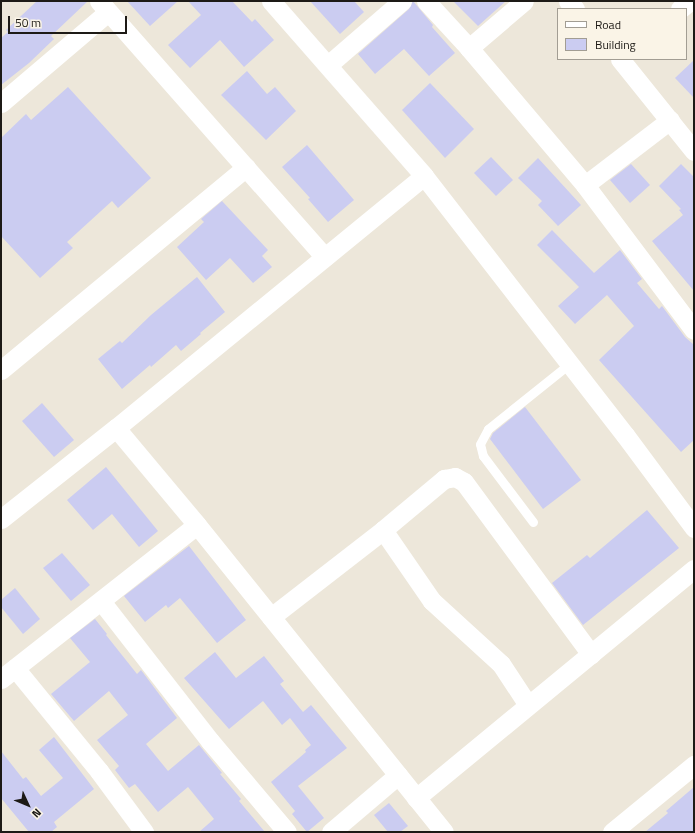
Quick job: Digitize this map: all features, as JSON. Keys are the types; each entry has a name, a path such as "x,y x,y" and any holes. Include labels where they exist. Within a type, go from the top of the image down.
{"street":[{"path":"271,1 424,176 625,434 694,528"},
{"path":"328,65 402,1"},
{"path":"426,1 469,48 585,185 694,330"},
{"path":"469,48 524,1"},
{"path":"681,8 690,1"},
{"path":"1,103 104,6 325,257"},
{"path":"622,60 694,151"},
{"path":"585,185 670,120"},
{"path":"1,370 246,167"},
{"path":"1,519 116,428 424,176"},
{"path":"116,428 197,525 444,832"},
{"path":"271,617 383,530 444,479 455,477 464,482 590,654"},
{"path":"144,832 98,771 8,674 197,525"},
{"path":"383,530 432,601 501,664 528,706"},
{"path":"416,798 694,569"},
{"path":"101,601 210,741 287,832"},
{"path":"612,832 694,765"},
{"path":"331,832 398,775"}],"lane":[{"path":"533,522 483,456 480,444 488,429 569,364"}],"building":[{"path":"37,1 88,1 51,36 54,39 29,63 1,85 1,38 8,32 6,30"},
{"path":"127,1 178,1 150,26"},
{"path":"188,1 232,1 252,22 255,19 274,40 244,67 220,40 190,68 168,45 201,15"},
{"path":"310,1 354,1 364,12 340,34"},
{"path":"413,1 433,25 432,27 455,53 429,76 404,49 375,74 358,54 409,9"},
{"path":"453,1 506,1 478,26"},
{"path":"694,60 694,98 675,78"},
{"path":"247,71 267,94 275,87 296,111 266,140 221,95"},
{"path":"430,83 474,129 445,158 402,110"},
{"path":"68,87 151,178 118,208 112,201 67,242 73,248 40,278 1,236 1,138 26,114 31,120"},
{"path":"307,145 354,200 328,222 308,199 310,198 282,167"},
{"path":"491,157 513,180 496,196 474,173"},
{"path":"538,158 581,205 558,226 538,205 542,201 518,178"},
{"path":"631,164 650,185 630,203 610,180"},
{"path":"681,164 694,177 694,291 652,241 683,215 679,210 681,209 659,186"},
{"path":"222,201 268,250 262,256 272,267 253,283 230,258 206,280 177,247 204,222 201,219"},
{"path":"552,230 594,273 620,250 642,279 637,283 659,309 662,306 685,337 694,345 694,440 681,452 599,360 634,326 607,295 575,324 558,306 579,287 537,245"},
{"path":"197,277 225,312 181,351 176,345 151,367 150,365 122,389 98,359 120,341 122,343 151,315"},
{"path":"42,403 74,440 54,457 22,421"},
{"path":"525,407 581,480 543,509 490,439 493,433"},
{"path":"106,467 158,531 139,547 112,514 93,530 67,500"},
{"path":"647,510 679,548 583,625 552,583 587,555 590,558"},
{"path":"189,546 246,620 217,643 180,598 168,608 166,605 145,622 124,596"},
{"path":"62,553 90,585 71,601 43,568"},
{"path":"15,588 40,619 23,634 1,607 1,600"},
{"path":"95,619 137,674 141,670 177,718 146,744 168,771 199,745 222,773 220,774 241,799 239,801 265,832 199,832 214,819 188,787 158,812 135,784 129,788 115,770 119,766 97,740 128,715 109,691 74,721 51,694 90,662 70,638"},
{"path":"215,652 236,678 264,656 284,681 280,684 303,712 311,705 347,748 298,786 324,818 307,832 292,814 295,811 271,782 306,752 305,750 311,745 290,718 282,725 263,701 229,729 184,678"},
{"path":"54,737 94,789 54,822 57,827 51,832 29,832 1,798 1,751 23,779 26,777 41,796 63,778 39,750"},
{"path":"694,787 694,832 645,832 668,813 666,811"},
{"path":"389,803 408,826 400,832 388,832 374,815"}]}
